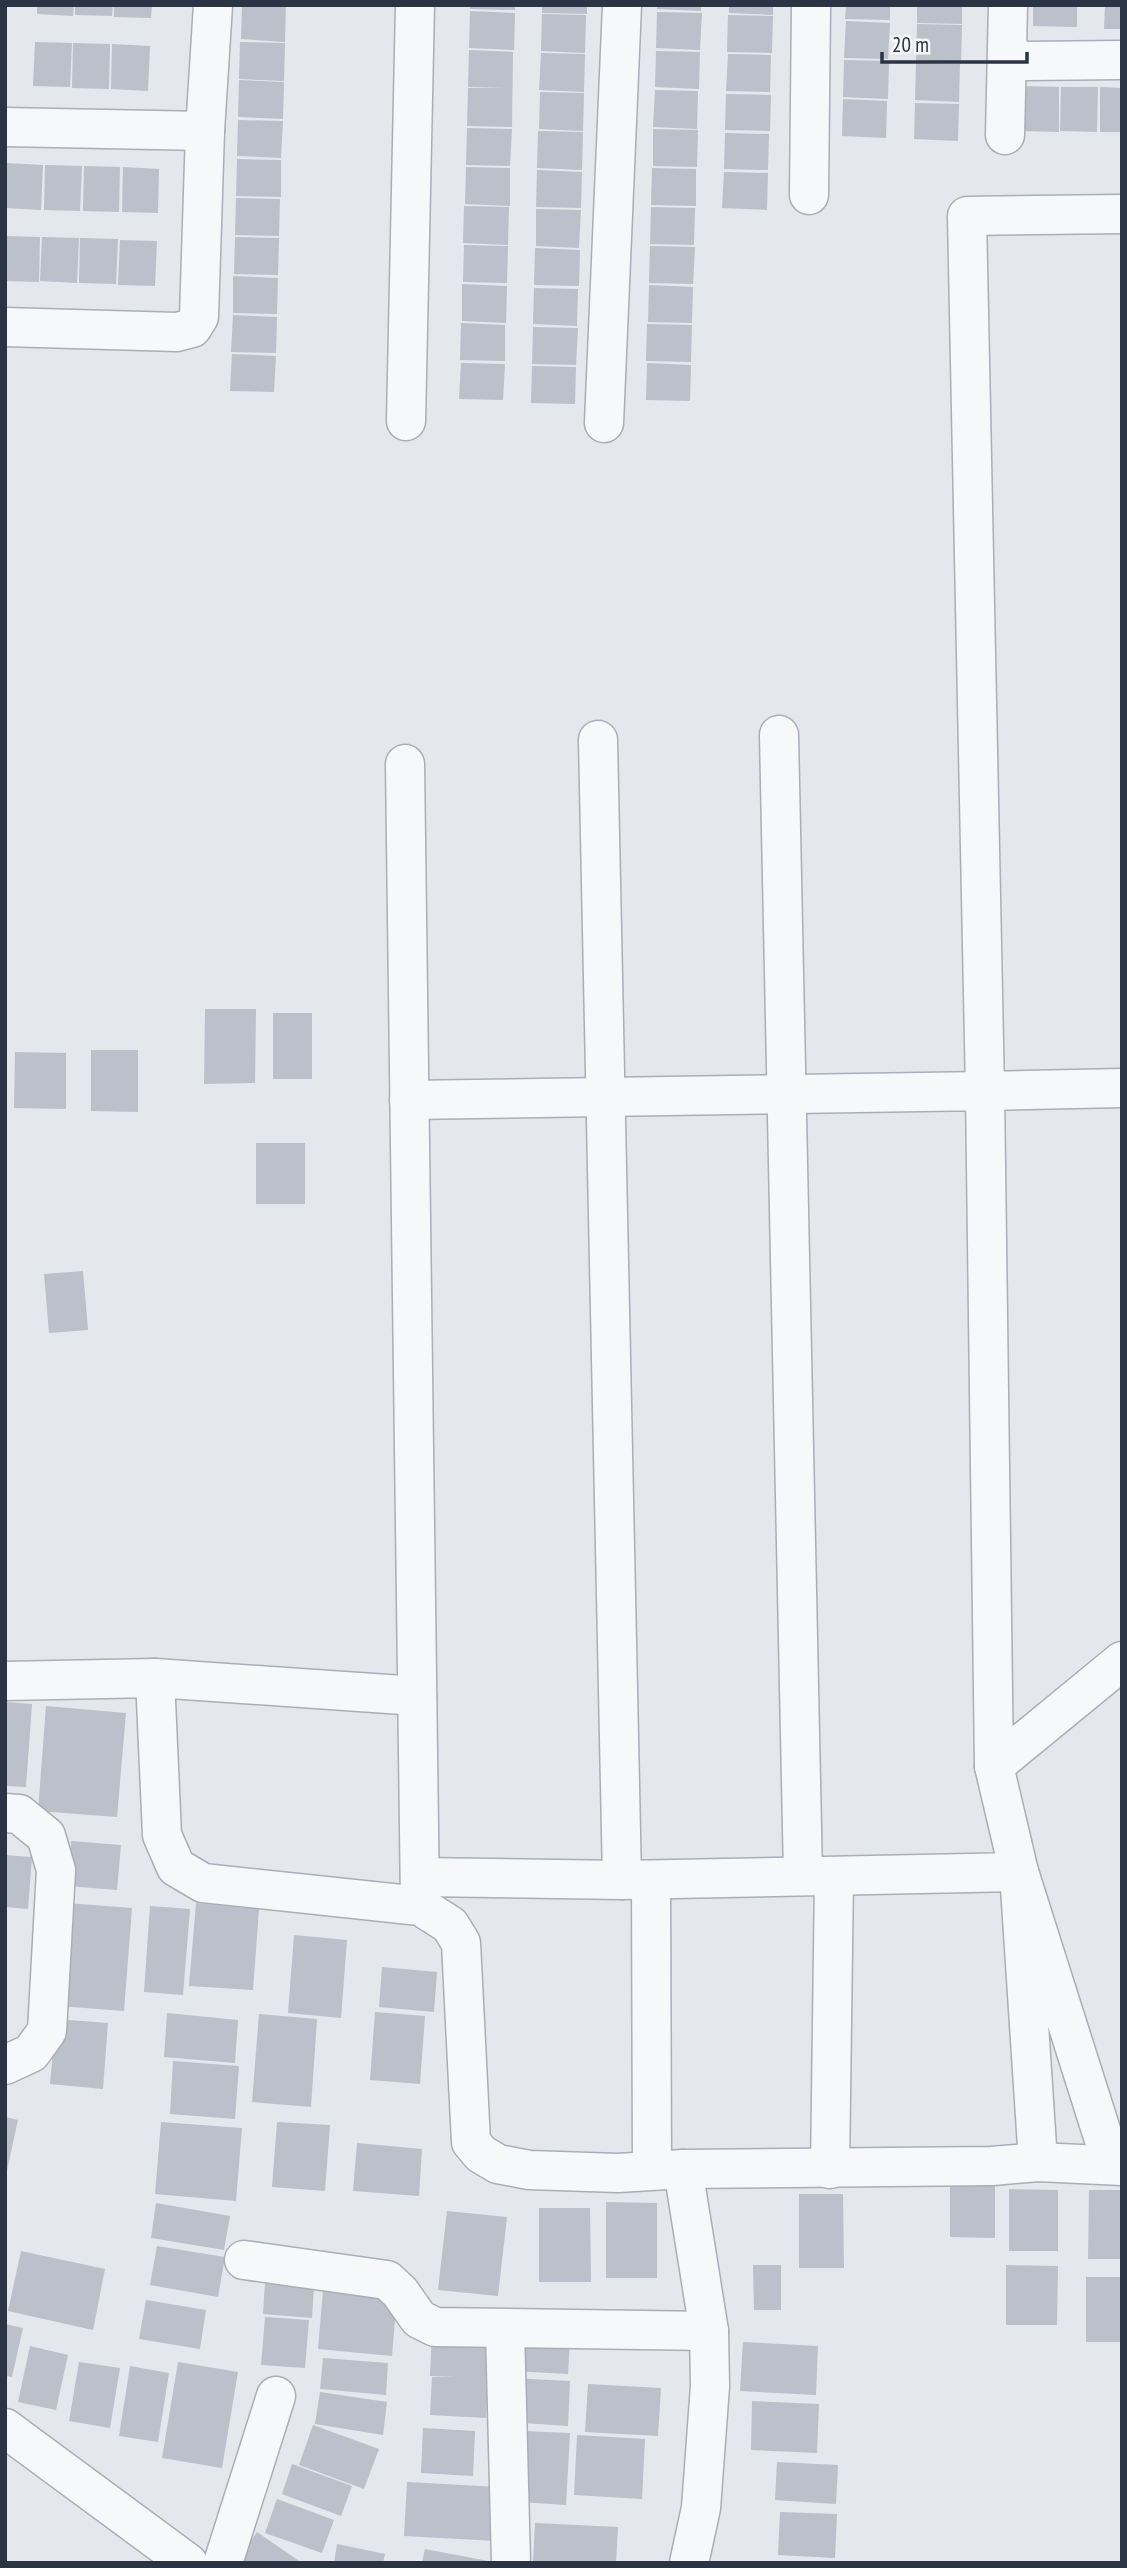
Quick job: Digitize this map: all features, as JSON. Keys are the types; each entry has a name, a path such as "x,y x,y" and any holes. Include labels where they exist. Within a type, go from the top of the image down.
{"street":[{"path":"5,327 177,332 192,328 199,317 205,131 213,5"},
{"path":"407,421 415,5"},
{"path":"604,423 622,5"},
{"path":"808,195 811,5"},
{"path":"1005,135 1008,5"},
{"path":"1008,47 1014,57 1026,61 1122,60"},
{"path":"5,127 205,131"},
{"path":"405,764 420,1892 450,1925 461,1943 471,2142 481,2154 498,2164 529,2170 618,2173 992,2166 1038,2162 1117,2165 1020,1872 993,1766 985,1091 967,216 1122,214"},
{"path":"779,735 786,1093 830,2169"},
{"path":"598,740 605,1096 637,1880 667,2170 709,2330 709,2397 701,2508 689,2563"},
{"path":"409,1100 1122,1088"},
{"path":"993,1766 1122,1661"},
{"path":"5,1681 155,1678 417,1696"},
{"path":"155,1678 162,1835 176,1867 203,1883 420,1892 637,1880 1020,1872"},
{"path":"5,1813 19,1814 46,1836 56,1870 47,2031 31,2053 5,2065"},
{"path":"1020,1872 1038,2162"},
{"path":"244,2260 387,2280 400,2292 419,2319 435,2327 709,2330"},
{"path":"505,2329 511,2563"},
{"path":"223,2563 276,2396"},
{"path":"5,2428 188,2563"}],"building":[{"path":"37,5 74,5 73,16 37,14"},
{"path":"75,5 113,5 112,16 75,15"},
{"path":"114,5 152,5 151,18 114,17"},
{"path":"242,5 286,5 285,42 241,39"},
{"path":"470,5 515,5 515,10 470,9"},
{"path":"542,5 587,5 587,14 542,13"},
{"path":"657,5 701,5 701,11 657,9"},
{"path":"729,5 773,5 773,15 729,13"},
{"path":"846,5 890,5 890,20 845,19"},
{"path":"917,5 962,5 962,24 917,23"},
{"path":"1033,5 1077,5 1077,27 1033,26"},
{"path":"1105,5 1122,5 1122,29 1104,29"},
{"path":"470,11 515,13 514,50 469,48"},
{"path":"657,12 702,13 700,50 656,48"},
{"path":"542,14 586,15 585,53 541,51"},
{"path":"728,15 773,16 772,53 727,52"},
{"path":"846,21 890,23 888,59 844,58"},
{"path":"917,24 962,25 961,63 916,61"},
{"path":"35,42 72,43 70,87 33,86"},
{"path":"240,42 285,43 284,81 239,79"},
{"path":"73,43 110,44 109,89 72,88"},
{"path":"112,44 150,46 148,91 111,89"},
{"path":"469,50 513,52 512,127 467,126 468,88 505,88 468,87"},
{"path":"656,51 700,52 699,89 655,87"},
{"path":"541,53 585,54 584,92 539,90"},
{"path":"728,54 771,55 770,92 726,91"},
{"path":"844,60 889,61 888,99 843,97"},
{"path":"916,63 960,64 959,102 915,100"},
{"path":"239,80 284,82 283,119 238,117"},
{"path":"1022,86 1059,87 1059,132 1022,131"},
{"path":"1061,87 1098,87 1097,132 1060,131"},
{"path":"1100,87 1122,88 1122,132 1100,132"},
{"path":"655,90 698,91 697,129 653,127"},
{"path":"540,92 584,93 583,131 539,129"},
{"path":"726,94 771,95 770,131 725,130"},
{"path":"843,99 887,101 886,138 842,136"},
{"path":"915,103 959,104 958,141 914,139"},
{"path":"238,120 283,121 281,158 237,156"},
{"path":"467,128 512,129 510,166 466,165"},
{"path":"653,129 698,130 697,167 653,166"},
{"path":"538,131 583,132 582,170 537,168"},
{"path":"725,133 769,134 768,170 724,169"},
{"path":"237,159 281,160 281,197 236,196"},
{"path":"6,163 43,165 41,210 5,208"},
{"path":"45,165 82,166 80,211 44,210"},
{"path":"84,166 120,167 119,212 83,211"},
{"path":"123,167 159,169 158,213 122,212"},
{"path":"466,167 510,168 510,206 465,204"},
{"path":"652,168 696,169 696,206 651,205"},
{"path":"537,170 582,172 581,208 536,207"},
{"path":"724,172 768,173 767,210 722,208"},
{"path":"236,198 280,199 279,236 235,235"},
{"path":"464,206 509,207 508,245 463,243"},
{"path":"651,207 695,208 694,245 650,244"},
{"path":"536,209 581,210 579,248 536,246"},
{"path":"5,236 40,237 39,282 5,281"},
{"path":"42,237 79,238 77,283 40,281"},
{"path":"235,237 279,238 278,275 234,274"},
{"path":"80,238 118,239 116,284 79,283"},
{"path":"120,240 157,241 155,286 118,285"},
{"path":"464,245 508,246 507,283 463,282"},
{"path":"650,246 695,247 693,284 649,283"},
{"path":"535,248 580,250 579,286 534,285"},
{"path":"233,276 278,278 277,314 233,313"},
{"path":"462,284 507,286 506,323 462,321"},
{"path":"649,285 693,287 692,323 648,322"},
{"path":"534,288 578,289 577,326 533,324"},
{"path":"233,315 277,317 276,353 231,352"},
{"path":"461,323 505,325 505,361 460,360"},
{"path":"647,324 692,325 691,362 646,361"},
{"path":"533,327 578,328 576,365 532,364"},
{"path":"232,354 276,356 274,392 230,391"},
{"path":"461,363 505,364 503,400 459,399"},
{"path":"647,363 691,365 690,401 646,400"},
{"path":"532,366 576,367 575,404 531,403"},
{"path":"205,1009 256,1009 255,1083 204,1084"},
{"path":"273,1013 312,1013 312,1079 273,1079"},
{"path":"91,1050 138,1050 138,1112 91,1111"},
{"path":"15,1052 66,1053 66,1109 14,1108"},
{"path":"256,1143 305,1143 305,1204 256,1204"},
{"path":"83,1271 88,1330 49,1333 44,1274"},
{"path":"5,1702 32,1704 26,1787 5,1786"},
{"path":"46,1706 126,1713 117,1817 38,1811"},
{"path":"71,1841 121,1845 117,1890 68,1886"},
{"path":"5,1855 32,1857 28,1909 5,1907"},
{"path":"67,1903 132,1908 124,2011 59,2006"},
{"path":"196,1903 259,1909 253,1990 189,1986"},
{"path":"150,1906 190,1909 183,1995 144,1992"},
{"path":"294,1935 347,1940 341,2018 288,2013"},
{"path":"382,1967 437,1972 434,2012 379,2007"},
{"path":"375,2012 425,2016 420,2084 370,2080"},
{"path":"167,2013 238,2020 235,2063 164,2057"},
{"path":"259,2014 317,2019 311,2107 252,2102"},
{"path":"56,2019 108,2023 103,2089 50,2084"},
{"path":"173,2061 239,2066 235,2119 170,2114"},
{"path":"5,2117 18,2120 6,2175 5,2175"},
{"path":"161,2122 242,2128 236,2201 155,2194"},
{"path":"277,2122 330,2125 325,2191 272,2187"},
{"path":"357,2143 422,2149 419,2196 353,2191"},
{"path":"950,2175 995,2175 995,2238 950,2237"},
{"path":"1009,2189 1058,2190 1058,2251 1009,2251"},
{"path":"1089,2190 1122,2190 1122,2259 1088,2259"},
{"path":"799,2194 843,2194 844,2268 799,2268"},
{"path":"606,2202 657,2203 657,2278 606,2278"},
{"path":"156,2203 230,2216 224,2250 151,2238"},
{"path":"539,2208 590,2208 591,2282 539,2282"},
{"path":"447,2211 507,2217 498,2296 438,2290"},
{"path":"157,2246 225,2257 218,2297 150,2285"},
{"path":"21,2251 105,2269 93,2330 8,2311"},
{"path":"753,2265 781,2265 781,2310 754,2310"},
{"path":"1006,2265 1058,2266 1057,2325 1006,2325"},
{"path":"266,2267 315,2272 312,2318 263,2314"},
{"path":"1086,2277 1122,2277 1122,2342 1086,2342"},
{"path":"323,2290 397,2296 392,2356 318,2349"},
{"path":"146,2300 206,2310 200,2349 139,2339"},
{"path":"265,2317 309,2320 305,2368 261,2365"},
{"path":"5,2324 23,2328 12,2377 5,2376"},
{"path":"432,2328 494,2332 486,2418 430,2415 432,2377 455,2377 430,2376"},
{"path":"514,2335 570,2339 568,2374 512,2371"},
{"path":"743,2342 818,2346 816,2395 740,2391"},
{"path":"30,2346 68,2355 56,2410 18,2402"},
{"path":"323,2358 388,2363 386,2395 320,2389"},
{"path":"79,2362 120,2368 110,2428 69,2421"},
{"path":"178,2362 238,2372 222,2468 162,2458"},
{"path":"130,2366 169,2373 158,2442 119,2436"},
{"path":"510,2378 570,2381 568,2426 508,2422"},
{"path":"588,2384 661,2388 658,2436 585,2432"},
{"path":"320,2392 387,2402 383,2435 315,2424"},
{"path":"752,2401 819,2404 817,2453 751,2450"},
{"path":"313,2425 379,2449 364,2489 299,2465"},
{"path":"423,2428 475,2431 473,2476 421,2473"},
{"path":"524,2431 570,2433 566,2505 520,2502"},
{"path":"577,2435 645,2439 642,2499 574,2495"},
{"path":"777,2462 838,2465 836,2504 775,2500"},
{"path":"292,2464 352,2486 341,2516 282,2494"},
{"path":"407,2482 499,2487 497,2541 404,2536"},
{"path":"277,2499 334,2520 322,2553 265,2533"},
{"path":"780,2512 837,2514 835,2558 778,2555"},
{"path":"535,2523 618,2527 616,2563 533,2563"},
{"path":"257,2532 302,2563 236,2563"},
{"path":"337,2544 385,2554 383,2563 334,2563"},
{"path":"425,2549 488,2561 488,2563 422,2563"}]}
